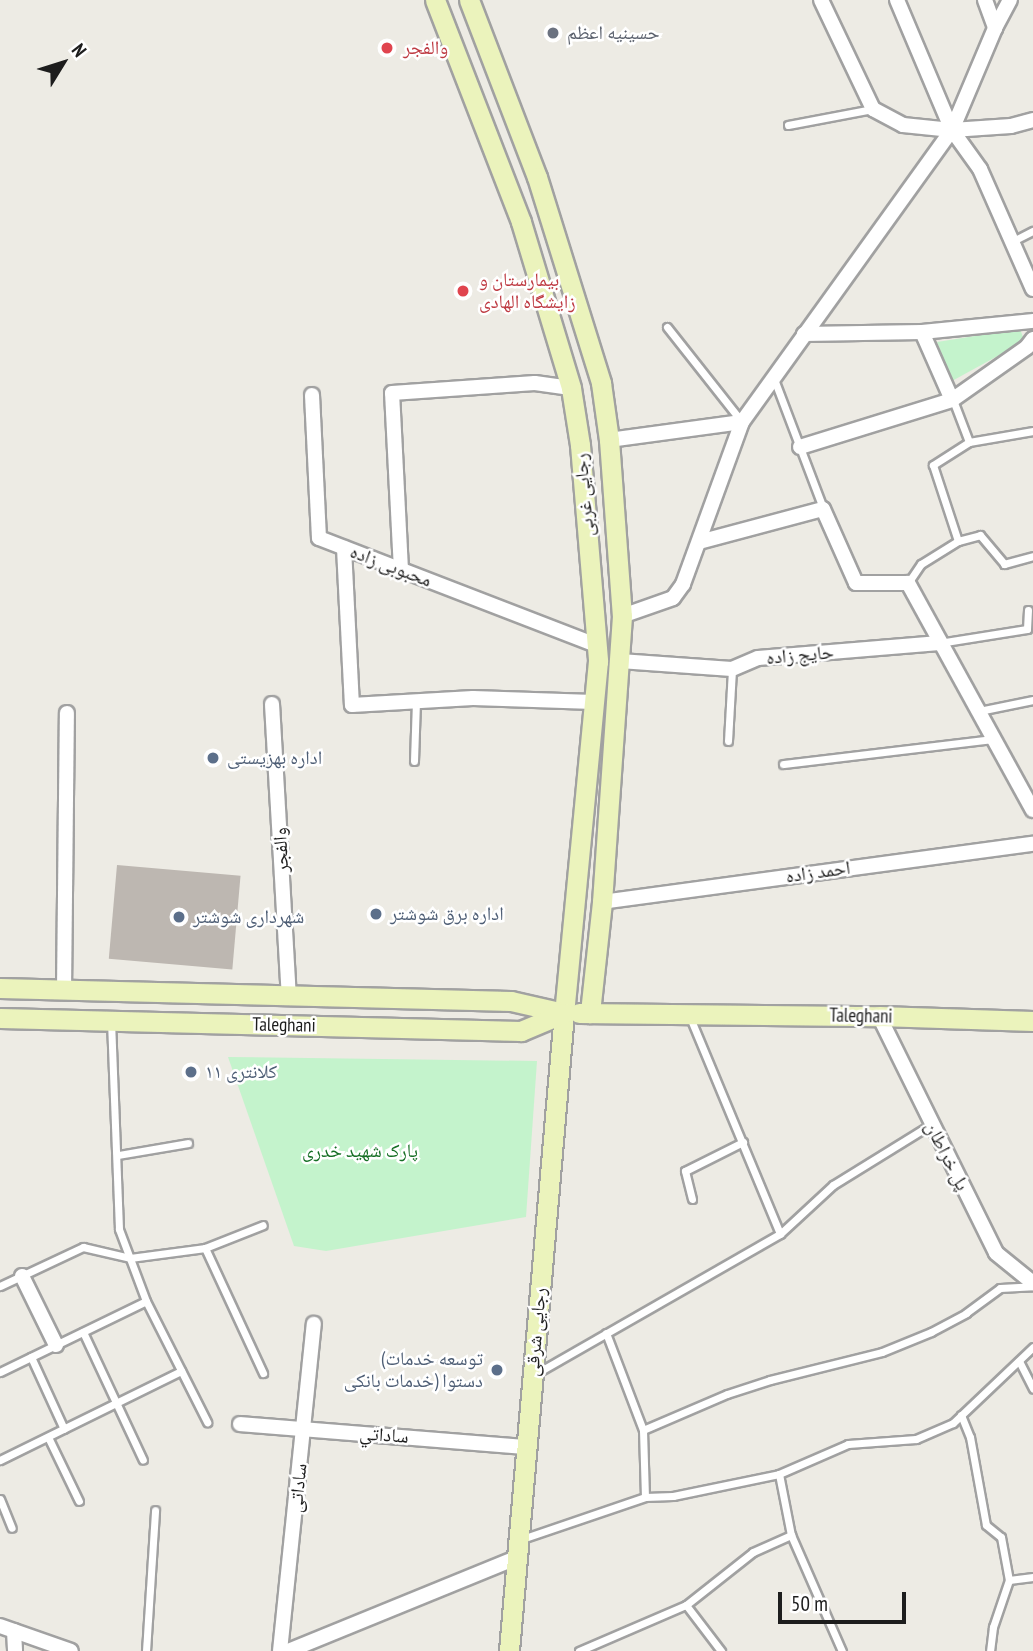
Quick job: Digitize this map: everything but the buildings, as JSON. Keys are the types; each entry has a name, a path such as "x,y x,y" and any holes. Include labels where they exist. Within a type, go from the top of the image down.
{"street":[{"name":"رجایی غربی","path":"435,0 521,222 571,388 580,445 596,645 594,702 564,1013"},
{"name":"رجایی غربی","path":"469,0 537,177 601,383 609,440 622,616 603,902 590,1013"},
{"path":"821,0 873,109 903,125 952,130 1011,126 1033,120"},
{"path":"897,0 952,130 980,169 1010,243 1033,289"},
{"path":"985,0 995,29"},
{"path":"622,616 673,598 683,584 742,422 952,130 1010,0"},
{"path":"804,334 922,332 1033,321"},
{"path":"922,332 953,400"},
{"path":"800,447 953,400 1033,340"},
{"path":"401,570 392,393 535,383 571,388 601,383"},
{"name":"محبوبی زاده","path":"312,395 319,538 596,645"},
{"path":"609,440 742,422"},
{"path":"699,542 823,509 856,583 908,583 1033,810"},
{"path":"344,548 352,705 473,698 594,702"},
{"name":"حایج زاده","path":"620,661 732,669 758,658 939,643"},
{"name":"والفجر","path":"272,704 289,995"},
{"path":"64,990 67,713"},
{"name":"احمد زاده","path":"603,902 1033,844"},
{"name":"Taleghani","path":"0,988 512,1000 564,1013 879,1016 1033,1021"},
{"name":"Taleghani","path":"0,1018 522,1031 564,1013"},
{"name":"رجایی شرقی","path":"509,1651 564,1013"},
{"name":"پل خراطان","path":"879,1016 930,1125 996,1253 1033,1284"},
{"path":"22,1276 56,1345"},
{"name":"ساداتی","path":"280,1651 314,1324"},
{"name":"ساداتي","path":"240,1424 527,1447"},
{"path":"288,1651 518,1549"},
{"path":"0,1626 71,1651"},
{"path":"15,1631 15,1651"}],"lane":[{"path":"788,125 873,109"},
{"path":"1010,243 1033,231"},
{"path":"667,327 742,422"},
{"path":"774,378 823,509"},
{"path":"953,400 969,442"},
{"path":"958,541 933,465 969,442 1033,431"},
{"path":"908,583 921,564 958,541 980,535 1004,564 1033,556"},
{"path":"939,643 1027,629 1028,610"},
{"path":"728,741 732,669"},
{"path":"978,712 1033,700"},
{"path":"414,761 416,701"},
{"path":"783,764 992,739"},
{"path":"689,1014 780,1234"},
{"path":"111,1021 119,1229 146,1301 207,1422"},
{"path":"533,1375 780,1234 833,1185 930,1125"},
{"path":"692,1199 685,1171 743,1142"},
{"path":"118,1155 188,1143"},
{"path":"0,1286 83,1247 130,1258 205,1248 263,1225"},
{"path":"205,1248 263,1373"},
{"path":"643,1430 727,1394 769,1380 882,1353 931,1332 966,1313 1000,1289 1033,1284"},
{"path":"0,1372 146,1301"},
{"path":"83,1332 143,1460"},
{"path":"606,1334 643,1430 645,1497"},
{"path":"518,1549 645,1497 673,1496 779,1474 848,1444 916,1438 953,1423 1033,1347"},
{"path":"31,1357 64,1429"},
{"path":"1019,1361 1033,1389"},
{"path":"0,1460 181,1371"},
{"path":"961,1415 970,1437 986,1525 1000,1537 1009,1580 993,1626 990,1651"},
{"path":"48,1437 79,1501"},
{"path":"779,1474 791,1535 842,1651"},
{"path":"0,1499 12,1528"},
{"path":"146,1651 155,1510"},
{"path":"579,1651 686,1605 753,1552 791,1535"},
{"path":"1009,1580 1033,1577"},
{"path":"686,1605 721,1651"}],"green space":[{"path":"1020,329 1023,337 1014,347 952,381 937,342"},
{"name":"پارک شهید خدری","path":"228,1057 537,1061 526,1217 326,1251 294,1246"}],"place":[{"name":"حسینیه اعظم","path":"553,33"},
{"name":"والفجر","path":"387,48"},
{"name":"بیمارستان و زایشگاه الهادی","path":"463,291"},
{"name":"اداره بهزیستی","path":"213,758"},
{"name":"اداره برق شوشتر","path":"376,914"},
{"name":"شهرداری شوشتر","path":"179,917"},
{"name":"کلانتری ۱۱","path":"191,1072"},
{"name":"(توسعه خدمات دستوا (خدمات بانکی","path":"497,1370"}]}
